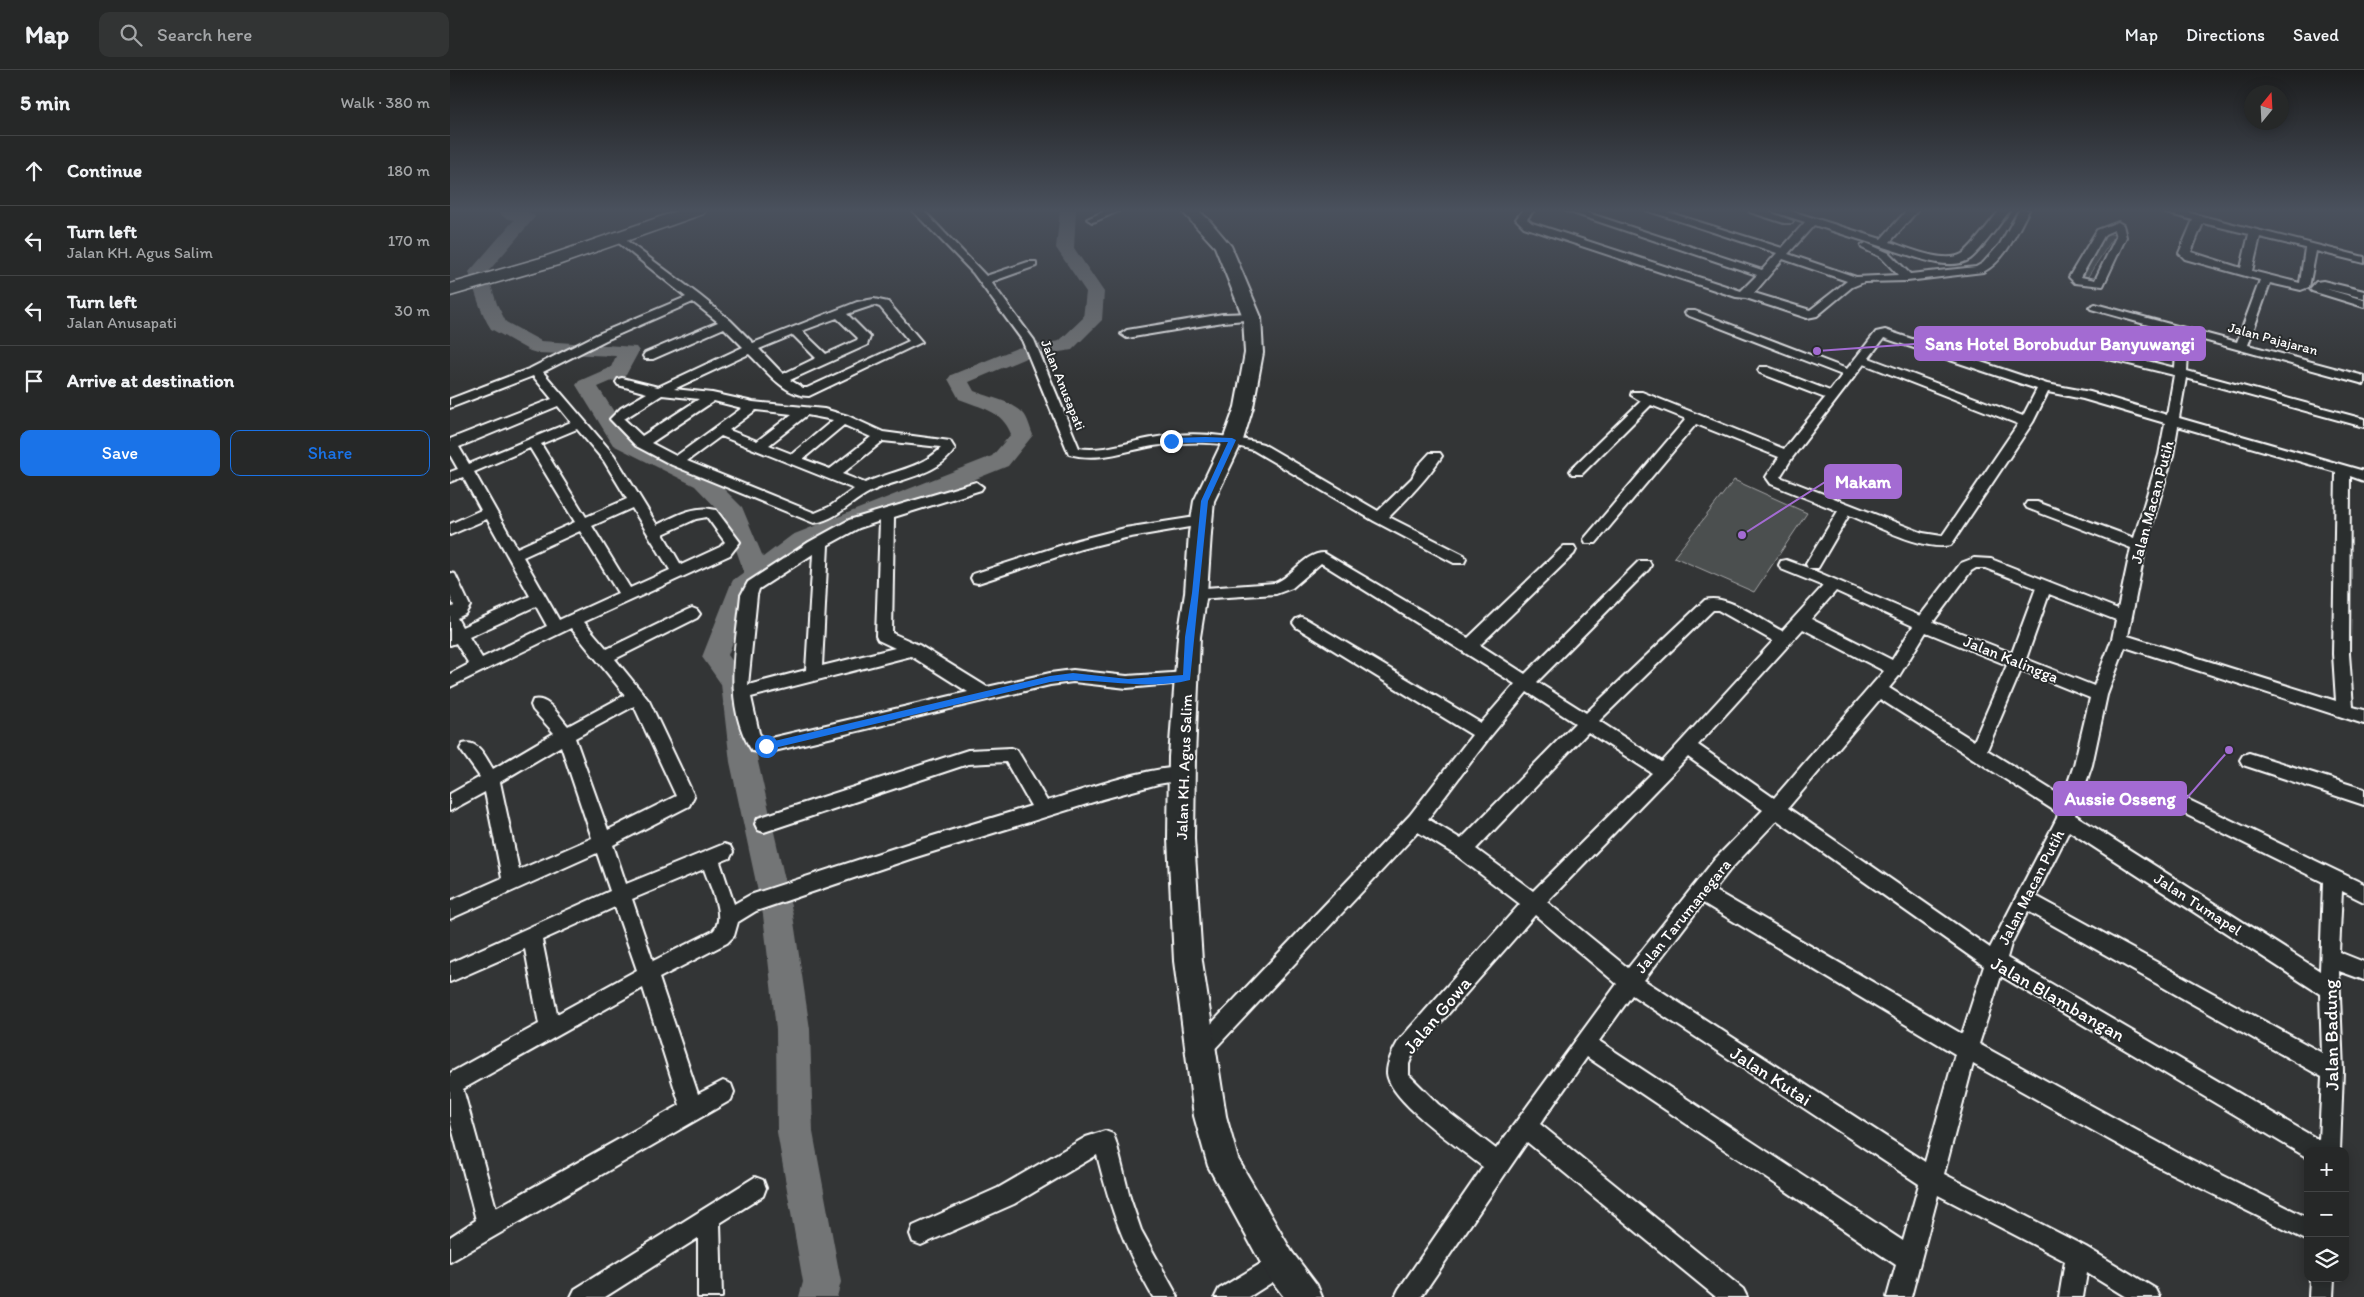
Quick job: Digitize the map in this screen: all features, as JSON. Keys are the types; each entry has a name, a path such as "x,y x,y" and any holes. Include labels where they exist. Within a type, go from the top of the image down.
{"highway":[{"path":"498,275 520,267"},
{"path":"454,286 524,267"}],"street":[{"path":"622,382 660,391 712,396 753,406 824,413 843,419 880,436 940,443 945,444 948,448 939,457 924,465 865,488 824,517 814,518 677,462 641,443 617,418 660,391 689,375 752,348 861,304 880,302 884,304 916,342 809,392 800,392 781,379 752,348 726,322 657,267"},
{"name":"Jalan Anusapati","path":"973,267 1028,340 1070,445 1078,454 1171,441 1232,440"},
{"path":"984,280 1022,267"},
{"name":"Jalan KH. Agus Salim","path":"1232,267 1252,317 1254,353 1244,407 1232,440 1207,494 1202,521 1196,593 1189,637 1181,774 1181,839 1188,961 1202,1048 1210,1116 1224,1166 1280,1264 1304,1297"},
{"path":"1653,267 1732,294 1749,291 1807,314 1818,312 1852,283"},
{"path":"1743,267 1764,274"},
{"path":"1749,291 1770,267"},
{"path":"1810,267 1852,283 1980,270 1986,267"},
{"path":"1897,267 1907,278"},
{"path":"2081,267 2075,277 2079,281 2099,284 2107,267"},
{"path":"2229,267 2304,286 2307,267"},
{"path":"2246,272 2247,267"},
{"path":"2242,345 2266,278"},
{"path":"2364,296 2323,284 2320,284 2316,289 2364,304"},
{"path":"450,404 535,371 602,337 695,297"},
{"name":"Jalan Pajajaran","path":"2096,307 2178,330 2242,345 2364,380"},
{"path":"781,379 861,344 864,340 839,313"},
{"path":"1691,313 1850,374"},
{"path":"1127,334 1215,320 1252,317"},
{"path":"650,356 726,322"},
{"path":"2173,420 2181,373 2178,330"},
{"path":"795,331 824,360"},
{"path":"2044,387 2026,422 1946,541 1931,541 1776,481 1773,477 1787,455 1880,335 1891,334 2044,387 2085,395 2364,476"},
{"path":"2100,353 2364,423"},
{"path":"1861,359 2026,422"},
{"path":"1764,370 1832,396"},
{"path":"535,371 609,458 679,573"},
{"path":"641,443 712,396"},
{"path":"1577,471 1643,398 1787,455"},
{"path":"556,628 451,444 560,400"},
{"path":"677,462 753,406"},
{"path":"759,446 804,412"},
{"path":"1591,539 1694,418"},
{"path":"793,460 843,419"},
{"name":"Jalan Macan Putih","path":"1900,1297 1967,1049 2002,942 2066,814 2083,766 2099,695 2120,639 2140,545 2166,455 2173,420"},
{"path":"450,476 580,423"},
{"path":"720,430 865,488"},
{"path":"832,475 880,436"},
{"path":"1232,440 1258,447 1379,518 1459,559"},
{"path":"533,442 628,597"},
{"path":"1379,518 1418,480 1423,469 1435,456"},
{"path":"2343,469 2341,654 2346,711"},
{"path":"976,487 887,512 854,524 821,542 753,586 749,595 740,686 751,735 756,744 762,747 1050,679 1073,676 1128,682 1187,678"},
{"path":"514,555 635,501"},
{"path":"2032,505 2140,545"},
{"path":"1813,564 1846,508"},
{"path":"450,530 490,512"},
{"path":"450,681 556,628 679,573 725,550 732,542 711,513 707,512 698,513 654,532"},
{"path":"884,656 887,512"},
{"path":"978,578 1087,542 1125,533 1202,521"},
{"path":"814,674 821,542"},
{"path":"1468,646 1569,550"},
{"path":"1196,593 1276,588 1287,584 1318,558 1324,558 1468,646 1524,684 1664,772"},
{"name":"Jalan Tarumanegara","path":"1407,1297 1525,1126 1630,982 1722,865 1777,808 1878,690 1895,669 1923,624 1966,567 1974,563 1986,563 2044,587"},
{"name":"Jalan Kalingga","path":"1786,565 1834,584 1923,624 2099,695"},
{"path":"1202,1048 1416,821 1524,684 1644,566"},
{"path":"450,578 462,606 460,610 450,615"},
{"name":"Jalan Gowa","path":"1498,1165 1418,1100 1400,1080 1398,1070 1400,1058 1406,1047 1534,903 1664,772 1834,584"},
{"path":"1978,751 2017,661 2044,587 2124,617"},
{"path":"454,637 539,598"},
{"path":"1463,850 1586,723 1710,604 1721,604 1783,639"},
{"path":"603,658 692,614"},
{"path":"450,620 454,637 479,667"},
{"path":"450,910 602,842 679,804 685,796 643,706 575,621"},
{"path":"1801,621 1895,669"},
{"path":"1301,623 1483,734"},
{"path":"884,636 913,649 986,694"},
{"path":"2120,639 2364,717"},
{"path":"742,693 913,649"},
{"name":"Jalan Tumapel","path":"1878,690 1978,751 2066,814 2331,990"},
{"path":"450,803 566,734 636,697"},
{"path":"539,705 566,734 692,1109"},
{"name":"Jalan Blambangan","path":"1686,746 1777,808 1985,956 2309,1147"},
{"path":"469,749 490,779 512,882"},
{"path":"764,824 981,755 1011,755 1043,811"},
{"path":"2249,760 2364,798"},
{"path":"729,916 750,904 913,850 1135,782 1181,774"},
{"path":"2185,806 2333,880 2364,893"},
{"name":"Jalan Kutai","path":"1416,821 1463,850 1534,903 1630,982 1932,1180 2078,1255 2148,1297"},
{"path":"450,973 621,895 716,855 729,916 727,930 720,938 648,974 450,1081 489,1225"},
{"path":"2329,957 2333,880"},
{"path":"1701,892 1967,1049 2170,1161 2304,1228"},
{"path":"2024,899 2333,1071"},
{"path":"532,937 550,1028"},
{"name":"Jalan Badung","path":"2329,1147 2333,1071 2329,957 2364,971"},
{"path":"1584,1043 1910,1260"},
{"path":"450,1250 489,1225 723,1092"},
{"path":"1525,1126 1735,1297"},
{"path":"921,1234 1006,1196 1094,1145 1105,1142 1119,1198 1131,1233 1139,1251 1166,1297"},
{"path":"583,1297 755,1188"},
{"path":"709,1217 710,1297"},
{"path":"2071,1297 2078,1255"},
{"path":"1227,1297 1280,1264"},
{"path":"2321,1297 2322,1282"}],"shaded area":[{"path":"2083,267 2094,267 2087,278 2078,275"},
{"path":"1734,480 1807,513 1754,592 1674,557"}],"waterway":[{"path":"482,267 478,272 488,304 498,325 537,347 629,351 619,371 586,385 621,440 703,481 734,513 757,574"},
{"path":"818,1297 822,1282 795,1132 793,1029 778,915 744,762 734,681 715,657 742,586 800,541 1000,461 1022,435 1015,417 1000,408 966,395 958,379 1024,352 1065,346 1092,320 1095,292 1078,267"}],"place":[{"name":"Sans Hotel Borobudur Banyuwangi","path":"1817,351"},
{"name":"Makam","path":"1742,535"},
{"name":"Aussie Osseng","path":"2229,750"}],"route":[{"path":"766,746 1050,679 1073,676 1128,682 1187,678 1189,637 1196,593 1204,501 1232,440 1171,441"}]}
